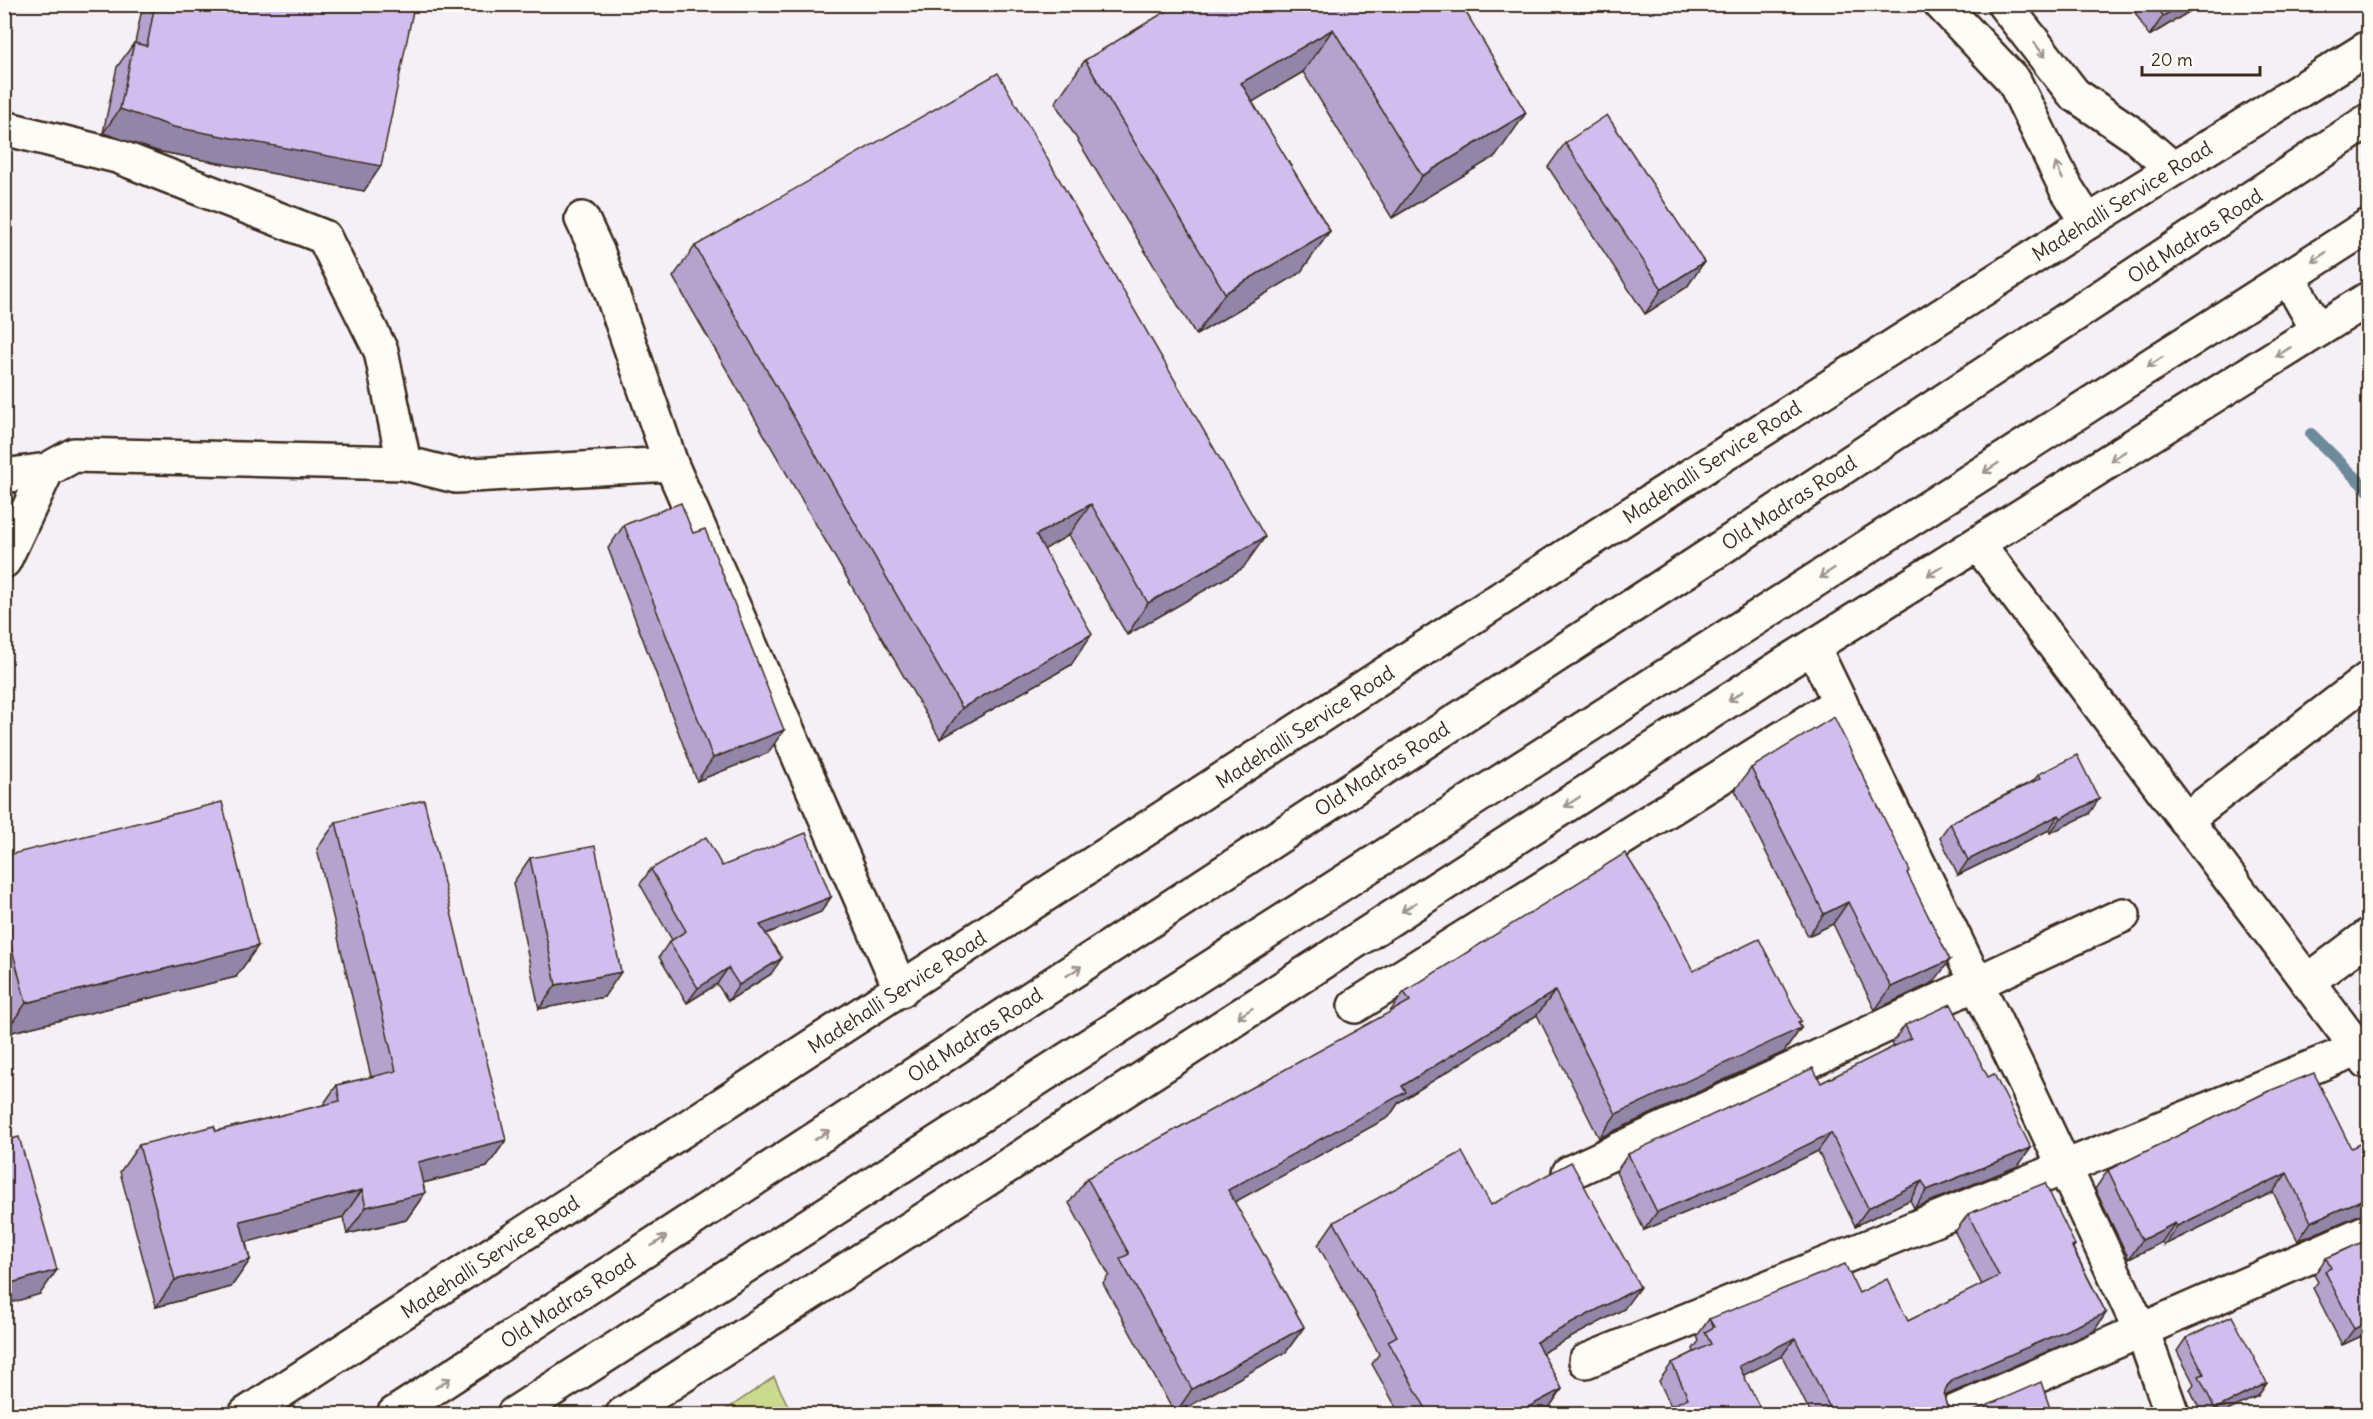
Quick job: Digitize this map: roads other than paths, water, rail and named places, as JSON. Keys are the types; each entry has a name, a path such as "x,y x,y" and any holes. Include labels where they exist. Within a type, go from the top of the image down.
{"main road":[{"path":"1941,4 2014,81 2066,188 2088,222"},
{"path":"2004,4 2074,94 2134,135 2172,168"},
{"name":"Madehalli Service Road","path":"246,1414 1654,499 2172,168 2368,48"},
{"name":"Old Madras Road","path":"394,1414 1705,559 2368,121"},
{"path":"4,128 117,156 324,237 381,351 404,463"},
{"path":"582,219 598,253 671,464 901,990"},
{"path":"514,1414 2368,226"},
{"path":"2288,277 2319,330"},
{"path":"623,1414 1813,647 2368,298"},
{"path":"4,476 47,470 74,455 404,463 456,476 671,464"},
{"path":"4,561 47,470"},
{"path":"1586,1361 2064,1167 2363,1055 1978,544"},
{"path":"1813,647 2141,1331 2172,1414"},
{"path":"2185,820 2368,680"},
{"path":"1355,1006 1840,702"},
{"path":"1569,1173 2123,915"},
{"path":"2307,982 2368,936"},
{"path":"1950,1414 2368,1231"}],"waterway":[{"path":"2311,434 2368,490"}]}
